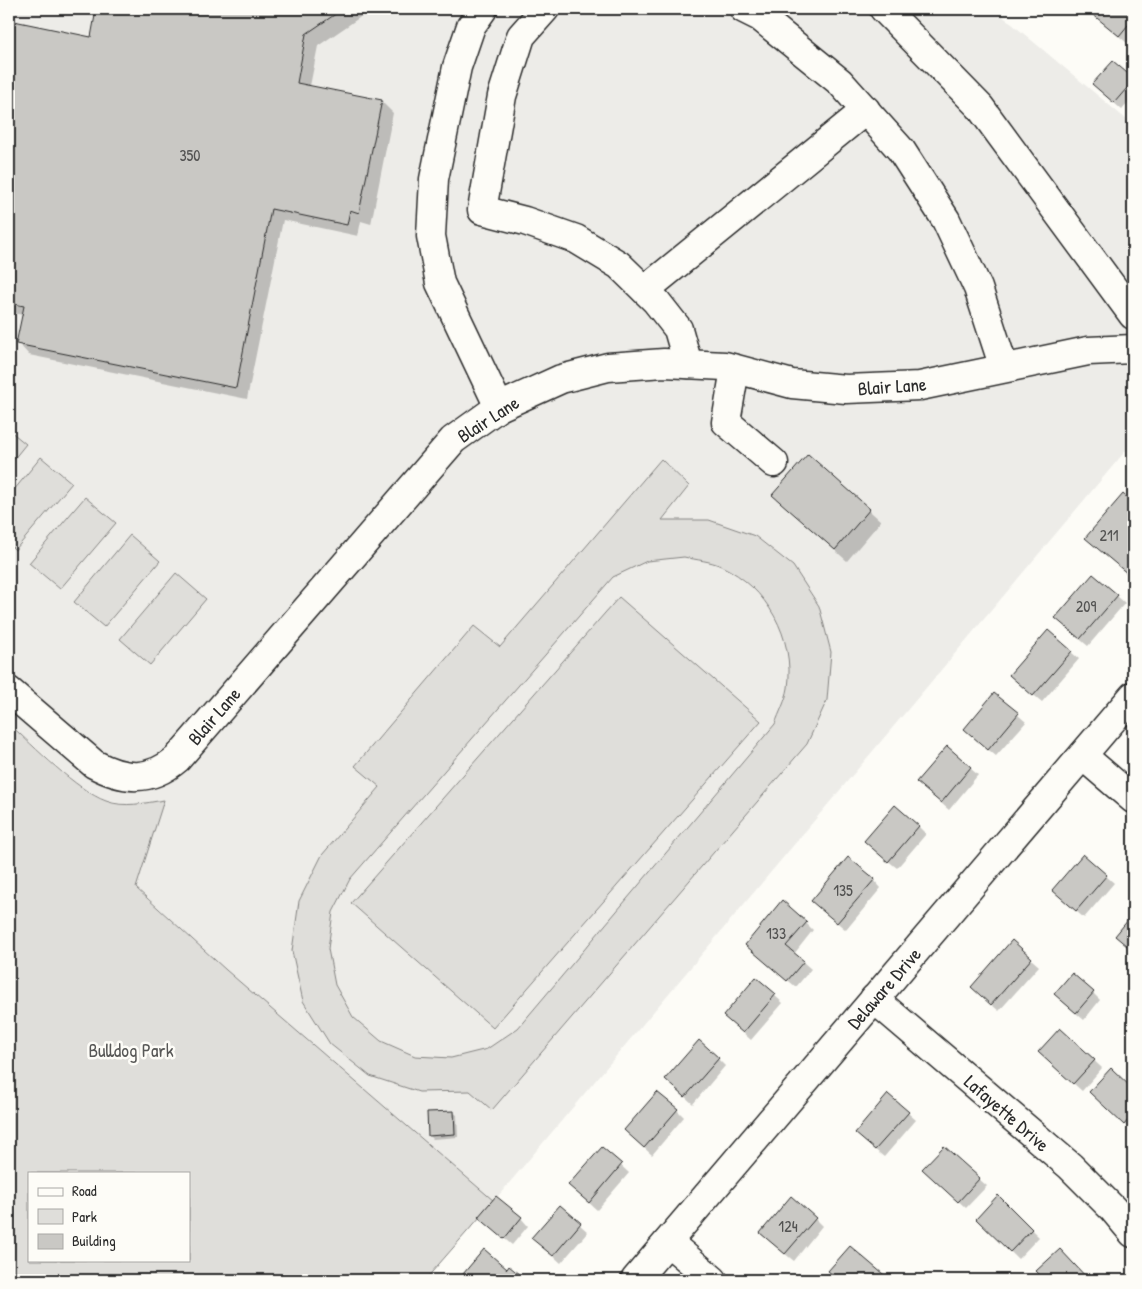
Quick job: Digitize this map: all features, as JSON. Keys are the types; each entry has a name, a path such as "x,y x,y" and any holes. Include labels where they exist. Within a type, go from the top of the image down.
{"street":[{"path":"483,9 471,26 457,67 434,179 431,236 440,283 499,407"},
{"path":"545,9 522,36 502,96 482,210 525,221 576,239 619,266 656,301 678,329 688,364"},
{"path":"744,9 760,17 840,82 901,150 946,220 978,288 1004,368"},
{"path":"884,9 980,108 1133,315"},
{"path":"645,290 866,110"},
{"name":"Blair Lane","path":"9,691 94,764 108,772 128,776 141,776 157,773 167,768 177,759 453,440 499,407 561,379 608,367 664,363 725,366 792,384 846,389 920,386 1088,351 1133,350"},
{"path":"735,369 726,422 774,463"},
{"name":"Delaware Drive","path":"635,1280 1133,696"},
{"path":"1083,756 1133,799"},
{"name":"Lafayette Drive","path":"874,999 1070,1166 1113,1209 1133,1233"},
{"path":"668,1242 713,1280"}],"shaded area":[{"path":"9,9 994,9 1133,125 1133,442 494,1201 226,970 136,887 163,801 131,805 106,801 78,785 9,724"}],"green space":[{"path":"9,430 26,444 9,465"},
{"path":"41,457 72,483 15,550 9,544 9,496"},
{"path":"661,459 689,486 662,520 709,520 755,536 793,566 819,606 831,652 827,700 807,744 492,1110 470,1091 419,1092 370,1076 330,1044 303,1001 292,951 299,901 322,855 380,787 355,766 474,626 500,647","holes":["684,557 717,564 737,575 752,587 774,616 782,633 789,669 787,693 775,724 518,1028 487,1049 451,1058 415,1056 381,1041 353,1017 335,985 328,949 333,912 350,879 613,577 647,561"]},
{"path":"85,497 116,523 60,589 29,563"},
{"path":"130,535 160,561 104,627 74,602"},
{"path":"176,573 206,599 150,665 120,639"},
{"path":"619,597 761,721 493,1028 351,903"},
{"name":"Bulldog Park","path":"9,724 69,778 106,801 120,804 135,804 164,800 136,888 226,970 494,1201 425,1280 9,1280"}],"building":[{"path":"112,9 343,9 306,34 297,83 382,100 359,213 350,210 347,225 271,209 236,388 16,344 24,306 9,303 9,20 91,37 96,10 111,13"},
{"path":"1086,9 1133,9 1133,19 1119,36"},
{"path":"1113,61 1133,78 1133,81 1114,103 1092,84"},
{"path":"808,454 870,509 835,550 772,495"},
{"path":"1123,494 1133,503 1133,532 1127,539 1133,545 1133,568 1128,574 1085,538"},
{"path":"1093,574 1118,595 1080,639 1055,618"},
{"path":"1048,630 1072,651 1033,696 1009,675"},
{"path":"994,693 1019,713 988,750 964,729"},
{"path":"947,746 971,767 941,803 916,782"},
{"path":"895,805 919,826 888,862 864,841"},
{"path":"1083,854 1107,875 1076,911 1052,890"},
{"path":"848,857 875,879 837,923 811,901"},
{"path":"782,900 807,922 786,946 804,961 787,981 745,945"},
{"path":"1133,914 1133,951 1115,936"},
{"path":"1012,940 1032,958 991,1005 971,987"},
{"path":"1072,973 1094,992 1076,1013 1054,994"},
{"path":"756,977 776,994 743,1033 723,1016"},
{"path":"1060,1028 1095,1060 1073,1084 1038,1052"},
{"path":"699,1040 719,1058 685,1097 665,1079"},
{"path":"1111,1068 1133,1089 1133,1114 1124,1125 1089,1092"},
{"path":"657,1092 678,1109 644,1148 624,1130"},
{"path":"888,1094 909,1112 875,1150 855,1133"},
{"path":"454,1111 455,1134 428,1136 427,1112"},
{"path":"944,1146 980,1178 958,1202 922,1169"},
{"path":"602,1147 622,1164 589,1203 568,1185"},
{"path":"998,1195 1032,1229 1010,1252 976,1219"},
{"path":"496,1196 522,1217 504,1239 478,1217"},
{"path":"791,1196 816,1218 785,1254 760,1233"},
{"path":"560,1205 581,1223 553,1256 531,1238"},
{"path":"850,1246 890,1280 839,1280 828,1271"},
{"path":"484,1249 507,1269 509,1266 526,1280 458,1280"},
{"path":"1060,1249 1089,1280 1045,1280 1036,1271"}]}
